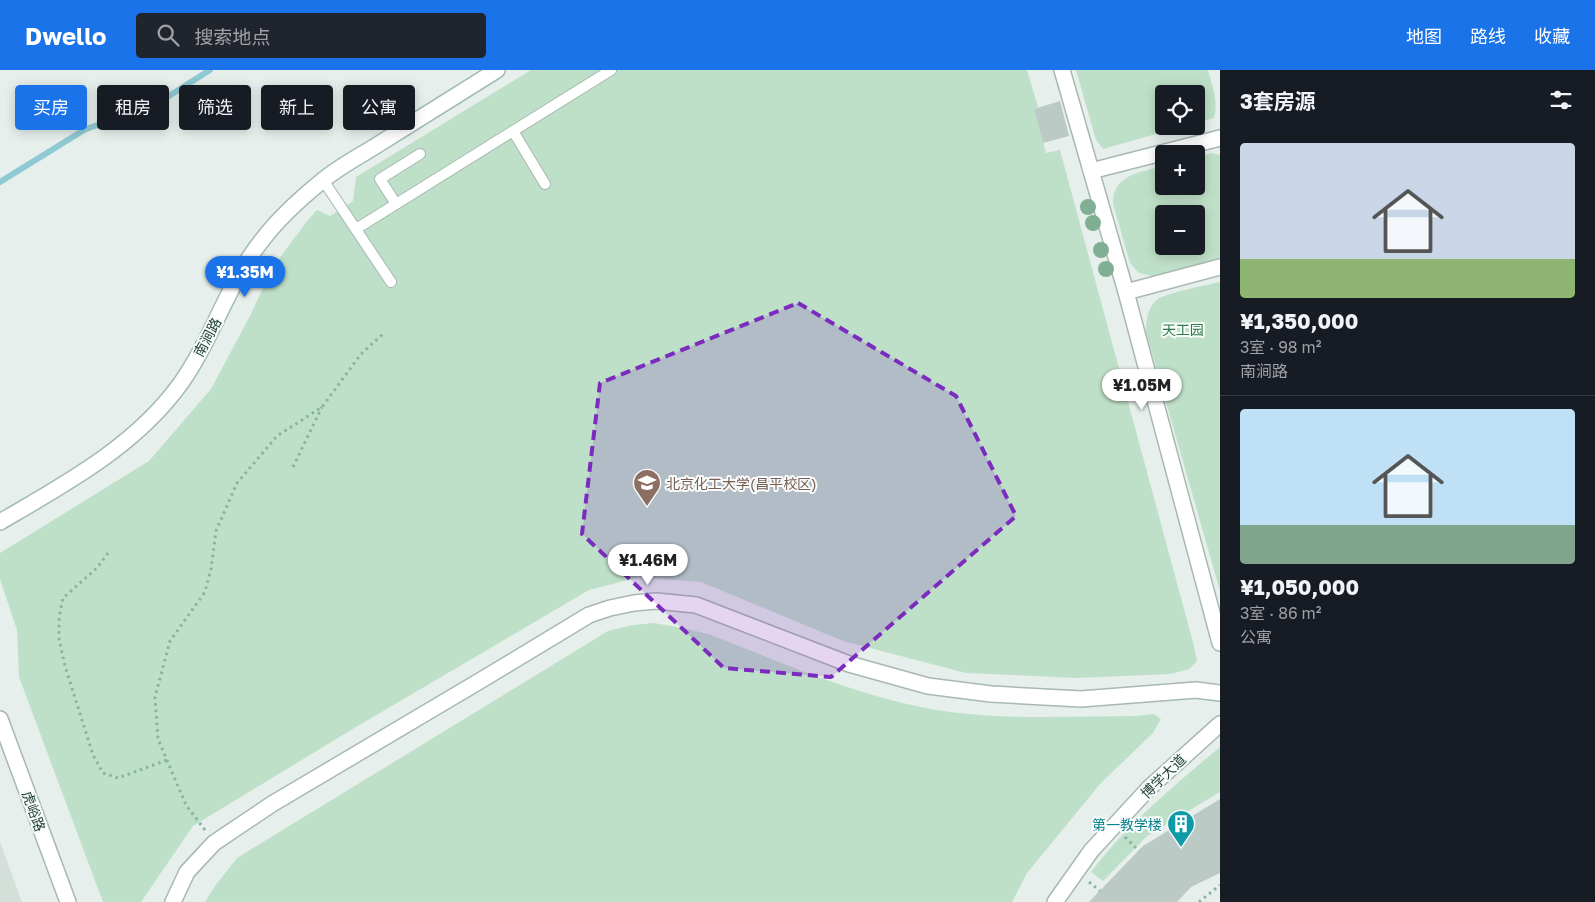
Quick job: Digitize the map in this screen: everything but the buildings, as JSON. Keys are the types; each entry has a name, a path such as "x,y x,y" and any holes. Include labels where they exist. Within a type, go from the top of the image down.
{"street":[{"name":"南涧路","path":"0,522 81,474 128,439 158,411 182,382 204,346 243,269 262,239 289,210 322,180 497,70"},
{"path":"1062,70 1126,292 1220,644"},
{"path":"1091,172 1220,138"},
{"path":"1126,292 1220,267"},
{"path":"173,902 187,872 214,843 272,804 588,615 634,602 656,601 696,605 849,664 928,686 992,694 1081,699 1196,690 1220,693"},
{"name":"虎峪路","path":"0,719 68,902"},
{"name":"博学大道","path":"1055,902 1091,851 1149,788 1220,724"}],"lane":[{"path":"356,229 611,70"},
{"path":"513,131 546,184"},
{"path":"396,204 380,179 420,154"},
{"path":"322,180 391,282"}],"path":[{"path":"293,467 322,407 361,354 384,333"},
{"path":"214,843 186,806 158,739 155,697 170,641 205,592 211,569 216,531 237,483 277,436 322,407"},
{"path":"108,553 97,568 63,598 59,618 59,638 65,666 93,755 103,773 118,778 167,760"},
{"path":"1199,902 1220,885"}],"highlighted area":[{"path":"798,303 956,396 1016,516 831,677 724,668 582,534 600,383"}],"shaded area":[{"path":"0,842 22,902 0,902"}],"green space":[{"name":"北京化工大学(昌平校区)","path":"531,70 1027,70 1038,107 1034,109 1046,153 1060,150 1197,661 1189,669 1171,674 1076,678 966,673 843,641 701,582 640,577 589,590 351,730 193,826 141,902 103,902 19,677 17,630 0,579 0,553 149,461 211,389 251,314 272,268 317,210 330,216 342,209 353,201 356,177"},
{"path":"1076,70 1208,70 1216,106 1214,118 1205,120 1205,85 1155,85 1155,134 1103,149 1096,140"},
{"path":"1211,153 1220,155 1220,258 1153,276 1139,273 1130,263 1113,204 1117,186 1123,180 1155,168 1155,195 1205,195 1205,155"},
{"name":"天工园","path":"1220,282 1220,591 1146,332 1149,310 1158,299"},
{"path":"654,623 711,635 847,687 902,703 931,709 956,713 1007,716 1136,716 1154,714 1161,719 1153,733 1100,784 1027,873 1012,902 205,902 237,858 608,631 633,625"},
{"path":"1220,747 1220,792 1147,836 1103,881 1091,872 1136,821"}],"waterway":[{"path":"0,182 84,130 161,101 210,70"}],"place":[{"name":"北京化工大学(昌平校区)","path":"647,507"},
{"name":"第一教学楼","path":"1181,848"}]}
